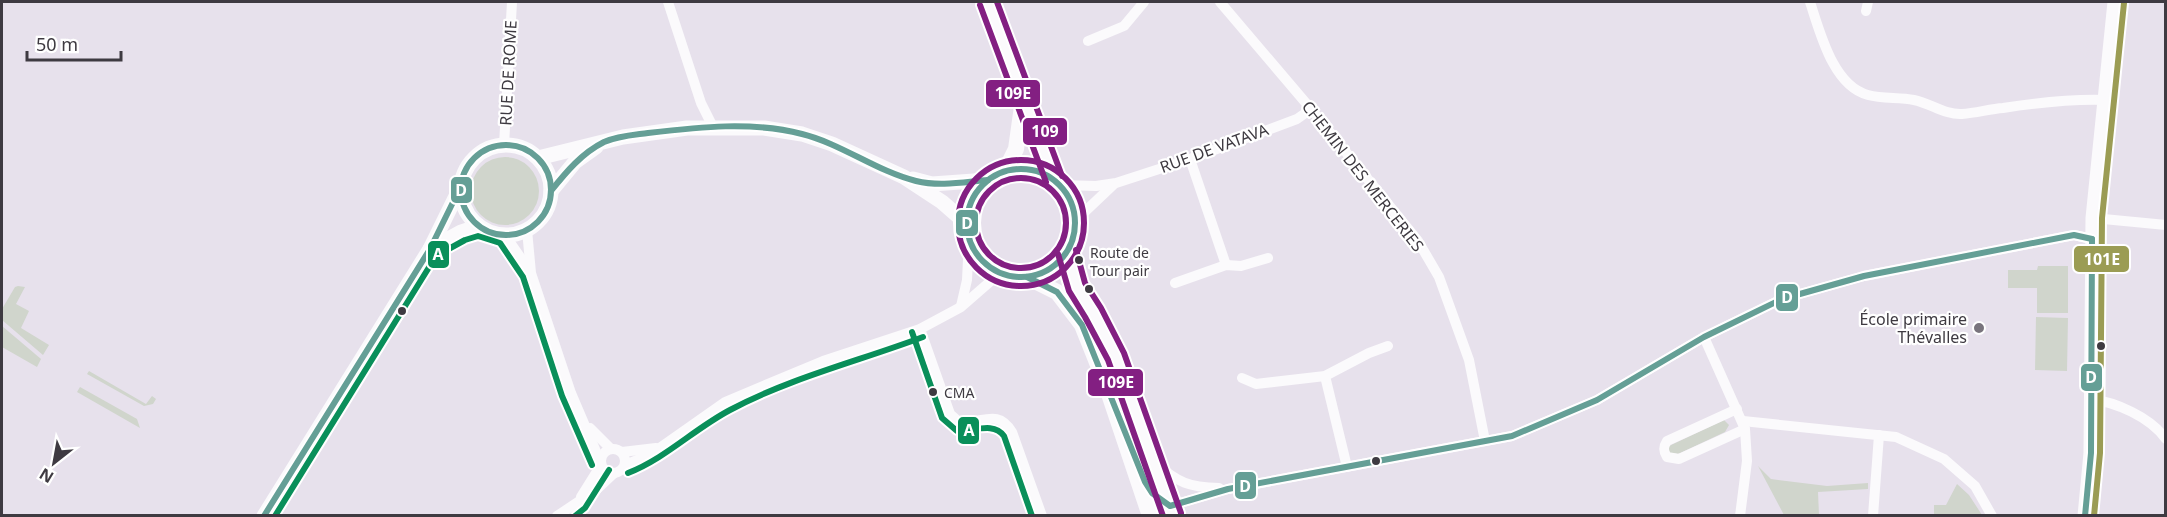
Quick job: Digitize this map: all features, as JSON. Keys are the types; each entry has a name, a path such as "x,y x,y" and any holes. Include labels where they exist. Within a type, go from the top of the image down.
{"main road":[{"path":"988,2 1057,182 1073,208 1075,221 1073,237 1067,252 1050,269 1027,277 1014,277 1000,273 987,265 976,253 968,231 969,207 976,192 987,180 1005,171 1029,169 1042,173 1057,182"},
{"path":"1005,171 1016,149 1023,95"},
{"path":"1067,252 1077,287 1116,356 1171,511"},
{"path":"1027,277 1057,292 1082,325 1106,385 1150,516"}],"street":[{"name":"RUE DE ROME","path":"504,145 512,2"},
{"path":"668,2 701,104 713,127"},
{"path":"1088,41 1124,26 1144,2"},
{"name":"CHEMIN DES MERCERIES","path":"1220,2 1311,109 1418,241 1439,277 1469,360 1485,441"},
{"path":"1810,2 1821,37 1842,77 1856,89 1868,95 1915,100 1961,114 2087,99 2104,100"},
{"path":"2085,516 2091,453 2093,218 2115,2"},
{"name":"RUE DE VATAVA","path":"1057,182 1096,186 1116,183 1190,159 1297,118 1311,109"},
{"path":"538,158 623,137 676,129 713,127 764,128 802,134 832,144 904,177 942,202 968,231 968,280 961,307"},
{"path":"551,191 574,162 604,142"},
{"path":"264,516 430,249 461,186 469,163 490,147 504,145 528,150 545,168 550,179 551,191 549,203 537,223 527,230 505,235 479,226 469,215 462,201 461,186"},
{"path":"1190,159 1226,265"},
{"path":"904,177 932,184 987,180"},
{"name":"RUE DE VATAVA","path":"1075,221 1116,183"},
{"path":"2093,218 2166,225"},
{"path":"430,249 460,232 479,226"},
{"path":"527,230 531,273 571,393 605,471 613,474"},
{"path":"505,235 531,273"},
{"path":"1106,385 1145,482 1152,493 1171,511 1228,489 1512,436 1597,400 1704,337 1782,299 1864,276 2074,235 2092,239"},
{"path":"1175,283 1226,265 1241,266 1268,258"},
{"path":"625,465 643,459 725,402 823,362 920,329 961,307 1000,273"},
{"path":"920,329 951,414 959,422 969,423 999,418 1012,432 1042,516"},
{"path":"1704,337 1744,425 1747,461 1740,516"},
{"path":"1242,378 1256,384 1326,376 1369,353 1388,346"},
{"path":"1326,376 1347,467"},
{"path":"2090,399 2104,400 2126,408 2160,432 2166,439"},
{"path":"1737,409 1667,441 1664,446 1667,457 1679,459 1744,425 1896,437 1944,459 1975,486 1992,516"},
{"path":"557,516 596,490 613,474 621,471 625,465 625,458 583,421"},
{"path":"1873,516 1879,435"},
{"path":"578,503 601,463 604,453 660,447"},
{"path":"1154,462 1172,477 1191,487 1228,489"}],"shaded area":[{"path":"505,157 518,160 529,167 536,178 539,191 536,204 529,215 518,222 505,225 492,222 481,215 474,204 471,191 474,178 481,167 492,160"},
{"path":"2038,266 2068,266 2068,313 2037,313 2037,288 2008,288 2008,270 2037,270"},
{"path":"15,287 25,287 16,304 29,311 21,328 49,345 43,355 2,320 2,309"},
{"path":"2036,317 2068,318 2067,371 2035,370"},
{"path":"2,326 41,359 37,367 2,347"},
{"path":"89,371 146,404 152,396 156,399 153,404 144,406 87,374"},
{"path":"80,387 137,419 140,428 77,392"},
{"path":"1724,420 1729,425 1725,432 1678,454 1670,453 1669,446"},
{"path":"1758,466 1771,479 1827,486 1868,483 1868,489 1818,492 1819,515 1784,515"},
{"path":"1957,484 1969,495 1982,515 1934,515 1934,505 1946,505"}],"transit line":[{"name":"109","path":"997,2 1062,176"},
{"name":"101E","path":"2094,516 2100,453 2102,218 2124,3"},
{"name":"109E","path":"980,5 1046,182"},
{"name":"D","path":"551,191 582,157 596,146 609,140 648,133 725,126 783,130 817,138 901,177 925,183 943,184 988,180"},
{"name":"D","path":"506,145 523,149 538,158 547,173 551,190 547,207 538,222 523,231 506,235 489,231 474,222 465,207 461,190 465,173 474,158 489,149 506,145"},
{"name":"109E","path":"1021,160 1045,165 1066,178 1079,199 1084,223 1079,247 1066,268 1045,281 1021,286 997,281 976,268 963,247 958,223 963,199 976,178 997,165 1021,160"},
{"name":"D","path":"1021,169 1042,173 1059,185 1071,202 1075,223 1071,244 1059,261 1042,273 1021,277 1000,273 983,261 971,244 967,223 971,202 983,185 1000,173 1021,169"},
{"name":"109","path":"1021,178 1038,181 1053,191 1063,206 1066,223 1063,240 1053,255 1038,265 1021,268 1004,265 989,255 979,240 976,223 979,206 989,191 1004,181 1021,178"},
{"name":"D","path":"264,516 430,249 461,186"},
{"name":"D","path":"1027,277 1057,292 1082,325 1145,482 1152,493 1170,506 1228,489 1512,436 1597,400 1704,337 1782,299 1864,276 2074,235 2092,239"},
{"name":"A","path":"275,516 436,256 465,240 478,236 500,243 523,277 562,396 592,465"},
{"name":"D","path":"2085,516 2091,453 2092,239"},
{"name":"109","path":"1076,250 1085,283 1101,308 1124,353 1181,513"},
{"name":"109E","path":"1058,254 1069,291 1108,360 1163,516"},
{"name":"A","path":"912,332 942,418 957,431 989,428 1004,436 1032,516"},
{"name":"A","path":"628,473 655,460 730,410 776,388 923,337"},
{"name":"A","path":"575,516 585,508 609,470"}],"place":[{"name":"Route de Tour pair","path":"1079,260"},
{"name":"École primaire Thévalles","path":"1979,328"},
{"name":"CMA","path":"933,392"}]}
